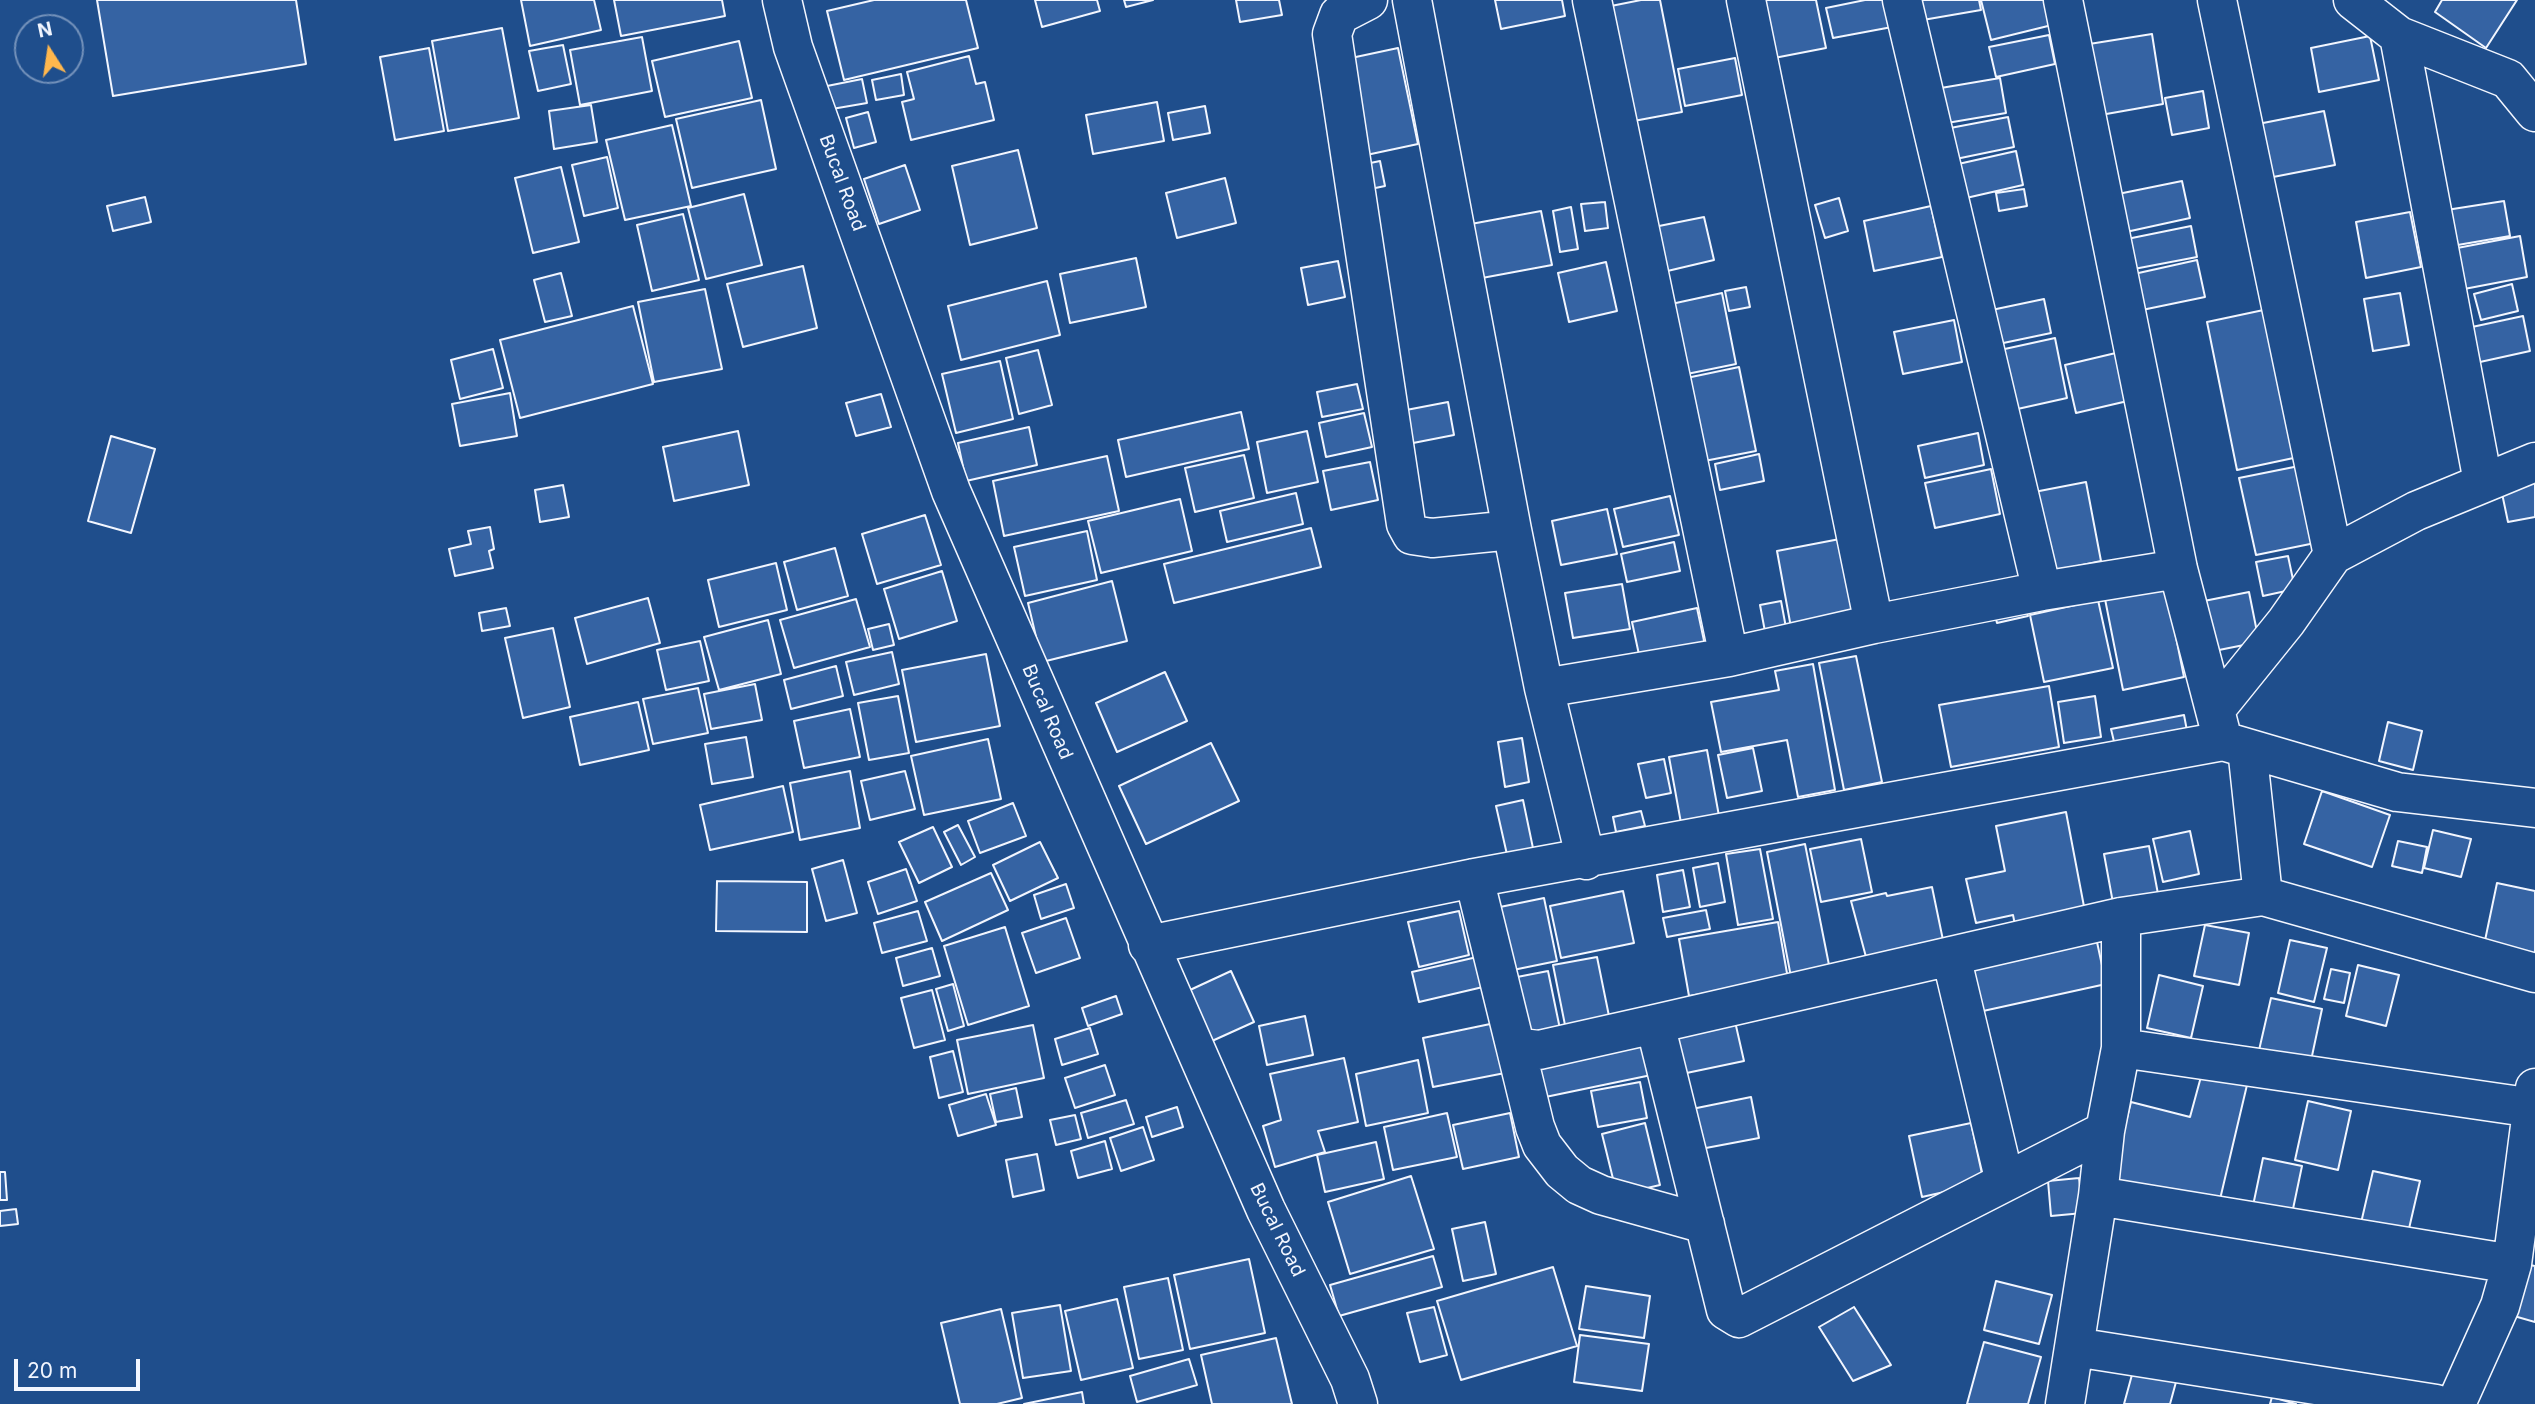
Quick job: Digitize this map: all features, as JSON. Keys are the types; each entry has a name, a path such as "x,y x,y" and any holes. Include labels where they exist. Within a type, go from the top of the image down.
{"street":[{"name":"Bucal Road","path":"782,0 793,47 951,491 1266,1210 1350,1380 1358,1404"},
{"path":"1367,0 1339,15 1332,34 1406,524 1412,535 1432,538 1511,530"},
{"path":"1412,0 1511,530 1544,688 1586,860"},
{"path":"1592,0 1729,657"},
{"path":"1746,0 1874,624"},
{"path":"1902,0 2042,591"},
{"path":"2063,0 2178,569 2228,733 2263,896"},
{"path":"2217,0 2333,555"},
{"path":"2353,0 2399,36 2508,79 2535,112"},
{"path":"2399,36 2483,482"},
{"path":"2228,733 2286,622 2333,555 2416,511 2535,462"},
{"path":"1544,688 1729,657 1874,624 2042,591 2178,569"},
{"path":"1148,945 1474,878 1586,860 2228,733 2397,792 2535,808"},
{"path":"1474,878 1535,1127 1542,1145 1562,1171 1579,1185 1601,1195 1705,1224"},
{"path":"1515,1045 1539,1050 2121,917 2263,896 2535,973"},
{"path":"2065,1404 2098,1196 2105,1131 2121,1048 2121,917"},
{"path":"1951,956 2006,1182"},
{"path":"1655,1024 1726,1310 1739,1318 2105,1131"},
{"path":"2121,1048 2534,1098 2512,1264 2500,1306 2456,1404"},
{"path":"2098,1196 2512,1264"},
{"path":"2075,1346 2437,1404"}],"building":[{"path":"97,0 296,0 306,64 113,96"},
{"path":"521,0 594,0 601,30 530,46"},
{"path":"614,0 722,0 725,16 621,36"},
{"path":"874,0 966,0 978,48 844,80 827,11"},
{"path":"1035,0 1097,0 1100,11 1042,27"},
{"path":"1124,0 1153,0 1126,7"},
{"path":"1236,0 1279,0 1282,15 1240,22"},
{"path":"1495,0 1562,0 1565,16 1501,29"},
{"path":"1641,0 1660,0 1682,112 1623,123 1601,8"},
{"path":"1757,0 1816,0 1826,48 1769,59"},
{"path":"1865,0 1886,0 1892,27 1833,38 1826,8"},
{"path":"1913,0 1979,0 1981,10 1917,21"},
{"path":"1981,0 2045,0 2052,25 1991,40"},
{"path":"2442,0 2517,0 2486,48 2435,12"},
{"path":"502,28 519,118 448,131 432,41"},
{"path":"2152,34 2163,104 2095,116 2083,45"},
{"path":"2049,35 2055,64 1996,77 1989,47"},
{"path":"2370,36 2379,80 2319,92 2311,48"},
{"path":"642,37 652,91 580,105 570,50"},
{"path":"739,41 752,98 665,117 652,61"},
{"path":"563,45 571,84 538,91 529,51"},
{"path":"429,48 444,131 395,140 380,57"},
{"path":"1398,48 1418,144 1357,157 1337,61"},
{"path":"969,56 976,84 985,82 994,120 911,140 902,102 914,99 907,72"},
{"path":"1735,58 1742,95 1685,106 1678,69"},
{"path":"901,74 904,95 876,100 872,80"},
{"path":"2000,78 2006,113 1941,124 1935,89"},
{"path":"862,79 867,103 832,109 827,86"},
{"path":"2203,91 2209,128 2172,135 2165,98"},
{"path":"761,100 776,169 692,188 676,119"},
{"path":"1157,102 1164,141 1093,154 1086,115"},
{"path":"591,105 597,142 554,149 549,111"},
{"path":"1205,106 1210,133 1173,140 1168,113"},
{"path":"2324,111 2335,165 2268,178 2258,124"},
{"path":"868,112 876,142 854,148 846,118"},
{"path":"2008,117 2014,147 1951,160 1945,129"},
{"path":"672,125 691,206 625,220 606,140"},
{"path":"1018,150 1037,228 970,245 952,166"},
{"path":"2016,151 2023,185 1953,201 1945,167"},
{"path":"607,157 618,208 584,216 572,165"},
{"path":"1380,161 1385,186 1361,191 1356,166"},
{"path":"905,165 920,210 879,224 864,179"},
{"path":"561,167 579,242 533,253 515,178"},
{"path":"1225,178 1236,223 1177,238 1166,193"},
{"path":"2182,181 2190,218 2126,232 2118,194"},
{"path":"2024,189 2027,206 1999,211 1996,193"},
{"path":"744,194 762,265 706,279 688,208"},
{"path":"145,197 151,222 113,231 107,206"},
{"path":"1839,198 1848,231 1825,238 1815,205"},
{"path":"2504,201 2510,236 2446,247 2440,211"},
{"path":"1605,202 1608,228 1585,231 1581,204"},
{"path":"1931,206 1942,257 1874,271 1864,221"},
{"path":"1571,207 1578,249 1560,252 1553,211"},
{"path":"1541,211 1552,265 1482,278 1471,224"},
{"path":"2410,212 2421,267 2366,278 2356,222"},
{"path":"683,214 699,280 652,291 637,225"},
{"path":"1704,217 1714,260 1659,273 1649,228"},
{"path":"2191,226 2197,257 2134,269 2127,239"},
{"path":"2520,236 2527,277 2459,290 2452,249"},
{"path":"1136,258 1146,307 1070,323 1060,274"},
{"path":"2197,260 2205,297 2142,310 2134,274"},
{"path":"1338,261 1345,297 1308,305 1301,268"},
{"path":"1606,262 1617,311 1569,322 1558,273"},
{"path":"803,266 817,328 743,347 727,284"},
{"path":"561,273 572,316 545,322 534,280"},
{"path":"1047,281 1060,335 961,360 948,306"},
{"path":"2512,284 2518,311 2481,320 2474,294"},
{"path":"1746,287 1750,307 1729,311 1725,291"},
{"path":"705,289 722,369 654,382 638,302"},
{"path":"1722,293 1736,364 1677,376 1662,306"},
{"path":"2400,293 2409,345 2373,351 2364,299"},
{"path":"2044,299 2051,333 1989,346 1982,312"},
{"path":"633,306 653,384 520,418 500,340"},
{"path":"2273,308 2303,456 2237,470 2207,322"},
{"path":"2523,316 2530,351 2480,362 2472,327"},
{"path":"1954,320 1962,362 1903,374 1894,332"},
{"path":"2055,338 2067,398 2004,412 1991,352"},
{"path":"493,349 503,388 460,399 451,360"},
{"path":"1038,350 1052,405 1019,414 1006,358"},
{"path":"2120,352 2132,400 2076,413 2065,365"},
{"path":"1000,361 1013,419 956,433 942,374"},
{"path":"1739,367 1756,451 1694,463 1677,380"},
{"path":"1357,384 1363,409 1322,417 1317,392"},
{"path":"510,393 517,436 460,446 452,404"},
{"path":"881,394 891,427 856,436 846,403"},
{"path":"1448,402 1454,435 1408,444 1401,411"},
{"path":"1241,412 1249,449 1126,477 1118,440"},
{"path":"1364,413 1372,447 1326,457 1319,423"},
{"path":"1029,427 1037,465 966,481 958,443"},
{"path":"738,431 749,485 674,501 663,447"},
{"path":"1307,431 1318,482 1267,493 1257,442"},
{"path":"1978,433 1984,465 1925,478 1918,446"},
{"path":"111,436 155,449 131,533 88,521"},
{"path":"1759,454 1764,481 1720,490 1715,464"},
{"path":"1244,455 1254,498 1195,512 1185,468"},
{"path":"1107,456 1119,511 1004,536 993,481"},
{"path":"1370,462 1378,500 1331,510 1323,471"},
{"path":"2304,465 2320,542 2256,555 2239,478"},
{"path":"1991,469 2000,514 1935,528 1925,483"},
{"path":"2535,471 2535,517 2508,522 2499,479"},
{"path":"2086,482 2101,561 2045,573 2029,493"},
{"path":"563,485 569,517 540,522 535,490"},
{"path":"1296,493 1303,524 1227,542 1220,511"},
{"path":"1670,496 1679,535 1623,547 1614,509"},
{"path":"1180,499 1192,551 1101,573 1088,521"},
{"path":"1607,509 1617,554 1561,565 1552,521"},
{"path":"925,515 941,565 877,584 862,534"},
{"path":"490,527 494,549 489,551 493,568 455,576 449,549 471,544 468,531"},
{"path":"1311,528 1321,567 1174,603 1164,564"},
{"path":"1087,531 1097,580 1025,596 1014,547"},
{"path":"1845,538 1860,619 1792,633 1777,551"},
{"path":"1674,542 1680,571 1627,582 1621,554"},
{"path":"835,548 848,596 797,610 784,562"},
{"path":"2288,556 2295,589 2263,596 2256,562"},
{"path":"776,563 787,610 719,627 708,580"},
{"path":"942,571 957,621 899,639 884,589"},
{"path":"1112,581 1127,641 1042,662 1028,603"},
{"path":"1622,584 1630,629 1573,638 1565,593"},
{"path":"2166,587 2184,677 2123,690 2105,599"},
{"path":"2249,592 2259,642 2214,651 2204,601"},
{"path":"648,598 660,643 587,664 575,618"},
{"path":"856,599 870,647 794,668 780,620"},
{"path":"2024,600 2028,616 1997,623 1993,608"},
{"path":"2098,600 2113,668 2044,682 2030,615"},
{"path":"1781,601 1787,633 1766,637 1760,605"},
{"path":"506,608 510,626 482,631 479,613"},
{"path":"1697,608 1706,650 1641,664 1632,622"},
{"path":"768,620 781,674 719,690 704,637"},
{"path":"889,624 894,645 873,650 868,629"},
{"path":"553,628 570,707 523,718 505,638"},
{"path":"700,641 709,681 666,690 657,650"},
{"path":"892,652 899,684 854,695 846,662"},
{"path":"986,654 1000,726 916,742 902,670"},
{"path":"1856,656 1882,782 1844,790 1819,663"},
{"path":"1813,664 1835,790 1798,797 1787,740 1721,752 1711,702 1779,690 1775,671"},
{"path":"836,666 843,696 791,709 784,680"},
{"path":"1165,672 1187,721 1117,752 1096,703"},
{"path":"755,684 762,720 711,729 704,694"},
{"path":"2049,686 2059,747 1951,767 1939,705"},
{"path":"698,688 708,733 653,744 643,699"},
{"path":"898,696 909,753 869,760 858,703"},
{"path":"2095,696 2101,737 2064,743 2058,702"},
{"path":"638,702 649,750 580,765 570,717"},
{"path":"850,709 860,757 804,768 794,721"},
{"path":"2184,715 2188,736 2116,750 2111,729"},
{"path":"2388,722 2422,731 2413,770 2379,761"},
{"path":"746,737 753,777 712,784 705,744"},
{"path":"1522,738 1529,782 1505,787 1498,742"},
{"path":"988,739 1001,799 924,815 911,756"},
{"path":"1211,743 1239,801 1146,844 1119,786"},
{"path":"1753,748 1762,791 1727,798 1718,755"},
{"path":"1707,750 1719,816 1681,823 1669,757"},
{"path":"1664,759 1671,793 1646,798 1638,764"},
{"path":"850,771 860,828 800,840 790,783"},
{"path":"905,771 915,809 870,820 861,781"},
{"path":"783,786 793,832 710,850 700,805"},
{"path":"2322,791 2390,815 2372,867 2304,844"},
{"path":"1523,800 1534,853 1508,859 1496,806"},
{"path":"1013,803 1026,836 980,853 968,821"},
{"path":"1641,811 1645,826 1616,832 1613,817"},
{"path":"2066,812 2086,917 2016,930 2013,915 1976,923 1966,879 2005,871 1996,826"},
{"path":"958,825 975,857 961,865 944,832"},
{"path":"933,827 952,867 919,883 899,842"},
{"path":"2433,830 2471,839 2461,877 2424,868"},
{"path":"2190,831 2199,874 2163,882 2153,839"},
{"path":"1861,839 1872,892 1821,902 1810,849"},
{"path":"2398,841 2427,847 2422,873 2392,866"},
{"path":"1040,842 1058,878 1010,901 993,865"},
{"path":"1805,844 1830,970 1791,977 1767,852"},
{"path":"2149,846 2158,894 2113,903 2104,854"},
{"path":"1760,849 1773,919 1738,925 1726,854"},
{"path":"843,860 857,913 826,921 812,869"},
{"path":"1718,863 1725,902 1700,907 1693,868"},
{"path":"906,869 917,901 878,914 868,882"},
{"path":"1683,870 1690,907 1663,912 1657,875"},
{"path":"991,873 1008,910 942,941 925,902"},
{"path":"717,881 807,882 807,932 716,931"},
{"path":"2497,883 2535,891 2535,960 2483,950"},
{"path":"1066,884 1074,908 1041,919 1034,895"},
{"path":"1932,887 1944,945 1866,957 1851,901"},
{"path":"1623,891 1634,943 1561,958 1550,906"},
{"path":"1544,898 1557,961 1513,970 1500,907"},
{"path":"1706,910 1710,929 1667,937 1663,918"},
{"path":"918,911 927,941 882,953 874,923"},
{"path":"1459,911 1469,955 1419,967 1408,922"},
{"path":"1066,918 1080,958 1036,973 1022,933"},
{"path":"1778,922 1788,979 1689,996 1679,939"},
{"path":"2205,925 2249,933 2239,985 2194,976"},
{"path":"1005,927 1029,1006 968,1025 944,946"},
{"path":"2290,940 2327,948 2314,1002 2278,993"},
{"path":"2097,942 2106,984 1974,1013 1964,971"},
{"path":"932,948 940,976 903,986 896,958"},
{"path":"1477,957 1483,987 1419,1002 1412,972"},
{"path":"1597,957 1610,1021 1566,1030 1553,965"},
{"path":"2358,965 2399,975 2386,1026 2346,1016"},
{"path":"2331,969 2350,973 2344,1003 2324,999"},
{"path":"1231,971 1254,1022 1212,1041 1190,990"},
{"path":"1548,971 1560,1029 1525,1037 1512,978"},
{"path":"2159,975 2203,986 2191,1038 2147,1028"},
{"path":"953,984 964,1026 948,1031 936,989"},
{"path":"932,990 945,1040 914,1048 901,998"},
{"path":"1116,996 1122,1014 1088,1026 1082,1008"},
{"path":"2271,998 2322,1009 2309,1070 2257,1059"},
{"path":"1305,1016 1313,1055 1267,1065 1259,1026"},
{"path":"1734,1017 1744,1061 1677,1075 1668,1031"},
{"path":"1495,1023 1505,1073 1433,1087 1423,1038"},
{"path":"1033,1025 1044,1078 968,1094 957,1040"},
{"path":"1090,1028 1098,1054 1062,1065 1055,1039"},
{"path":"1653,1032 1661,1073 1531,1100 1523,1059"},
{"path":"953,1051 963,1092 939,1098 930,1057"},
{"path":"1344,1058 1358,1122 1318,1131 1325,1152 1275,1167 1263,1126 1281,1120 1270,1074"},
{"path":"1418,1060 1428,1113 1366,1126 1356,1074"},
{"path":"1105,1065 1115,1095 1075,1108 1065,1078"},
{"path":"2202,1073 2247,1085 2217,1212 2110,1185 2131,1102 2190,1117"},
{"path":"1640,1082 1647,1118 1598,1127 1591,1091"},
{"path":"1016,1088 1022,1117 996,1122 990,1094"},
{"path":"986,1094 996,1125 958,1136 949,1105"},
{"path":"1751,1097 1759,1138 1690,1151 1682,1111"},
{"path":"1126,1100 1134,1124 1088,1138 1081,1113"},
{"path":"2308,1101 2351,1111 2338,1170 2295,1160"},
{"path":"1177,1107 1183,1127 1152,1137 1146,1117"},
{"path":"1447,1113 1457,1157 1393,1170 1384,1127"},
{"path":"1510,1113 1519,1157 1463,1169 1453,1125"},
{"path":"1075,1115 1081,1139 1056,1145 1050,1120"},
{"path":"1645,1123 1660,1185 1617,1195 1602,1134"},
{"path":"1971,1123 1984,1183 1922,1197 1909,1136"},
{"path":"1143,1127 1154,1160 1121,1171 1110,1138"},
{"path":"1105,1141 1112,1169 1078,1178 1071,1151"},
{"path":"1376,1142 1384,1179 1325,1192 1317,1155"},
{"path":"1037,1154 1044,1190 1013,1197 1006,1160"},
{"path":"2263,1158 2302,1166 2289,1228 2250,1220"},
{"path":"2373,1171 2420,1181 2405,1246 2358,1236"},
{"path":"0,1172 5,1172 7,1200 0,1200"},
{"path":"1411,1176 1434,1249 1350,1274 1328,1202"},
{"path":"2079,1178 2083,1213 2051,1216 2048,1181"},
{"path":"16,1209 18,1224 0,1226 0,1211"},
{"path":"1485,1222 1496,1274 1463,1281 1452,1229"},
{"path":"1433,1256 1442,1287 1339,1316 1330,1285"},
{"path":"1249,1259 1265,1333 1190,1349 1174,1275"},
{"path":"2530,1265 2535,1266 2535,1322 2514,1316"},
{"path":"1553,1267 1577,1346 1461,1380 1437,1301"},
{"path":"1168,1278 1183,1350 1139,1359 1124,1287"},
{"path":"1996,1281 2052,1295 2039,1344 1984,1330"},
{"path":"1586,1286 1650,1296 1644,1338 1579,1329"},
{"path":"1117,1299 1133,1368 1081,1380 1065,1311"},
{"path":"1060,1305 1071,1371 1023,1378 1012,1313"},
{"path":"1434,1307 1447,1355 1420,1362 1407,1313"},
{"path":"1854,1307 1891,1365 1853,1381 1819,1327"},
{"path":"1001,1309 1022,1398 997,1404 960,1404 941,1323"},
{"path":"1580,1335 1649,1344 1642,1391 1574,1382"},
{"path":"1276,1338 1292,1404 1212,1404 1201,1355"},
{"path":"1984,1342 2041,1357 2028,1404 1967,1404"},
{"path":"1189,1359 1197,1385 1137,1402 1130,1376"},
{"path":"2133,1371 2176,1382 2170,1404 2124,1404"},
{"path":"1082,1392 1084,1404 1024,1404"},
{"path":"2272,1397 2296,1404 2270,1404"}]}
